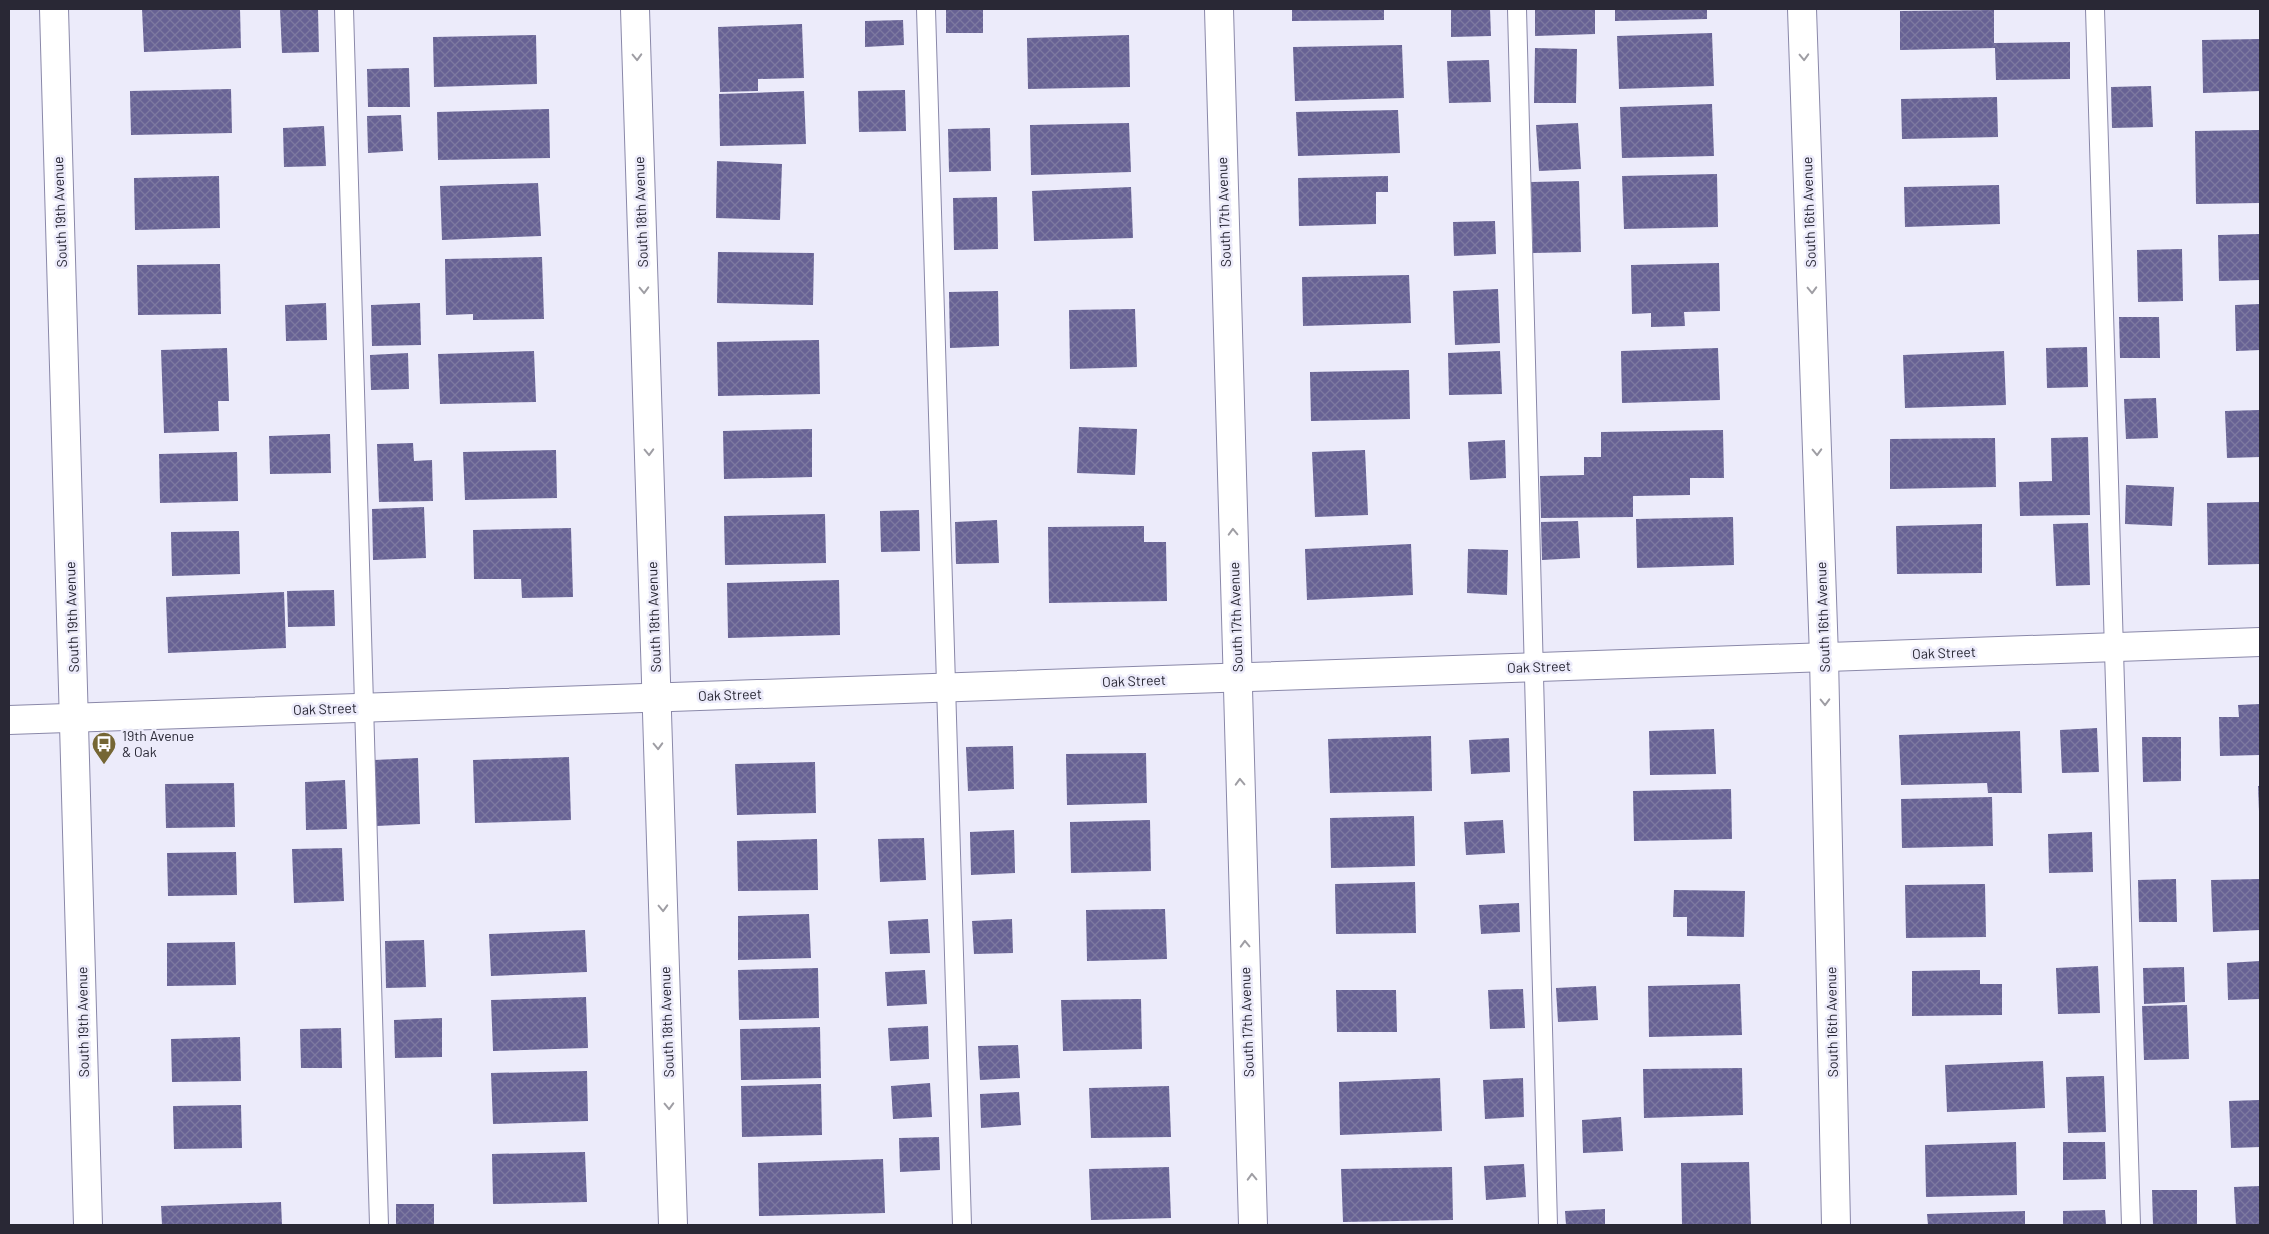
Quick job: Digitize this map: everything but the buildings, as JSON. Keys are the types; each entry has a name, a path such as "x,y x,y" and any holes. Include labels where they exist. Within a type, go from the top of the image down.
{"street":[{"name":"South 19th Avenue","path":"54,9 88,1225"},
{"name":"South 18th Avenue","path":"635,9 673,1225"},
{"name":"South 17th Avenue","path":"1219,9 1253,1225"},
{"name":"South 16th Avenue","path":"1802,9 1824,657 1836,1225"},
{"name":"Oak Street","path":"9,720 2260,642"}],"lane":[{"path":"344,9 379,1225"},
{"path":"926,9 962,1225"},
{"path":"1517,9 1548,1225"},
{"path":"2094,9 2112,647 2132,1225"}],"place":[{"name":"19th Avenue & Oak","path":"104,765"}]}
